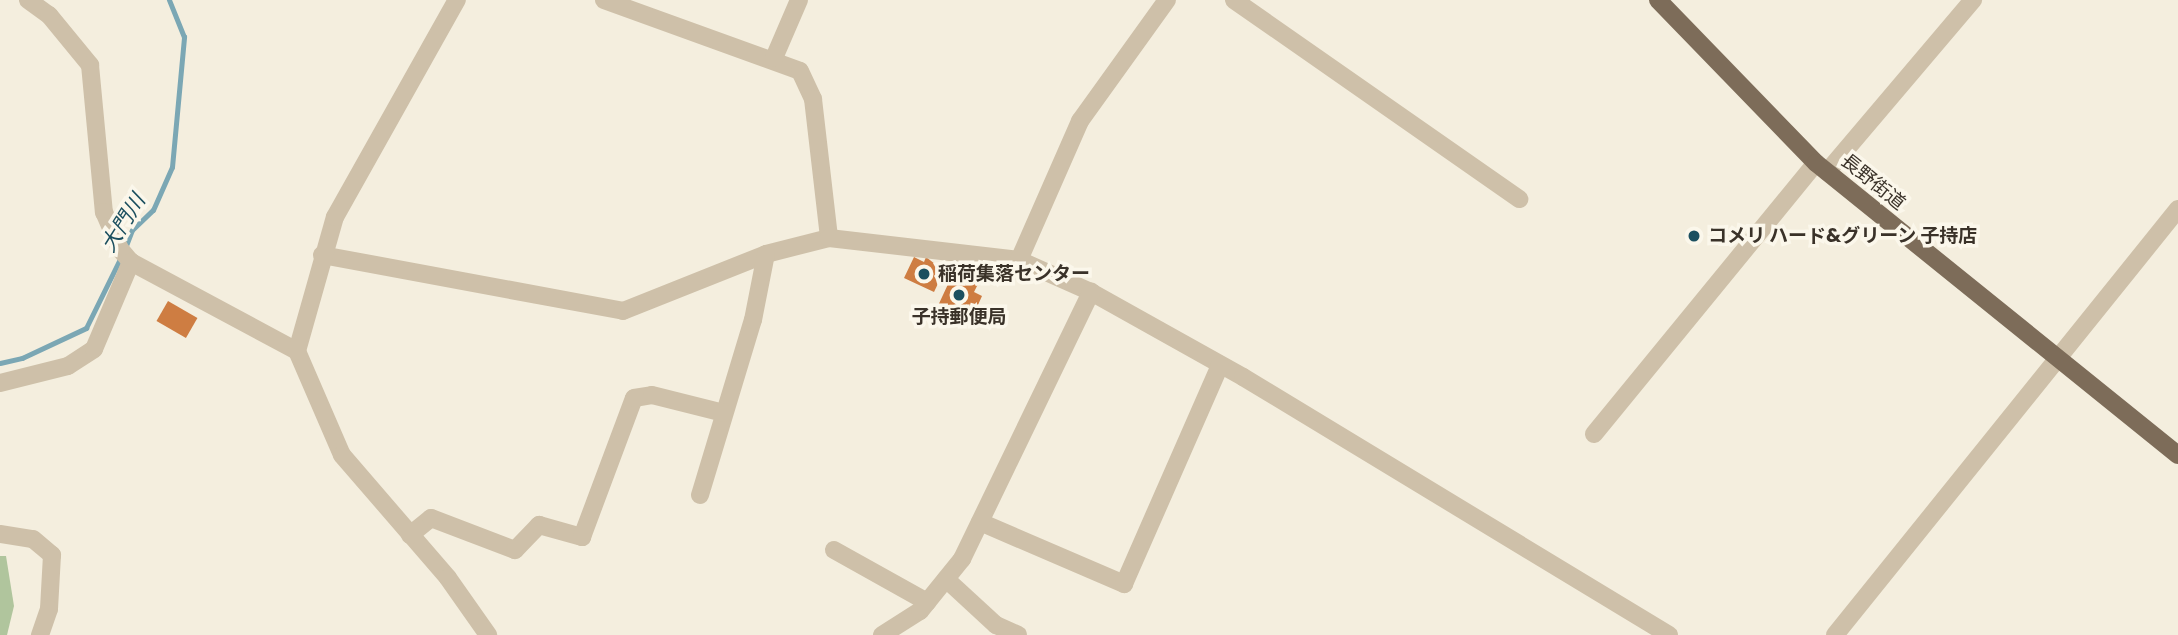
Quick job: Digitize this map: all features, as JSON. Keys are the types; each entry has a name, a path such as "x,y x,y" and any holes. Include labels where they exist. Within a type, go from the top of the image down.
{"main road":[{"name":"長野街道","path":"1658,0 1821,167 2178,455"}],"street":[{"path":"28,0 49,15 90,65 104,212 127,257 297,351 342,455 410,535 488,635"},
{"path":"297,351 322,255 351,186 457,0"},
{"path":"604,0 774,58 800,71 813,99 829,238"},
{"path":"774,58 799,0"},
{"path":"1019,260 1080,121 1167,0"},
{"path":"1234,0 1519,199"},
{"path":"1594,435 1821,167 1973,0"},
{"path":"1835,635 2056,357 2178,209"},
{"path":"322,255 623,311 766,254 829,238 1019,260 1091,292 1220,365 1500,528 1669,635"},
{"path":"700,495 753,320 766,254"},
{"path":"0,383 68,366 94,349 127,257"},
{"path":"882,635 927,602 946,579 980,522 1091,292"},
{"path":"980,522 1124,584 1220,365"},
{"path":"410,535 432,518 515,550 539,525 582,537 634,398 653,395 724,413"},
{"path":"0,534 33,539 52,555 49,610 40,635"},
{"path":"834,550 927,602"},
{"path":"946,579 996,625 1018,635"}],"green space":[{"path":"0,556 6,556 14,606 7,635 0,635"}],"building":[{"name":"稲荷集落センター","path":"914,257 924,262 926,257 944,271 934,292 904,278"},
{"path":"956,267 981,278 974,292 982,296 969,325 936,310"},
{"path":"168,301 197,318 186,338 156,321"}],"waterway":[{"name":"大門川","path":"125,248 132,230 153,210 172,167 184,37 169,0"},
{"name":"大門川","path":"0,363 22,358 86,328 121,257"}],"place":[{"name":"コメリ ハード&グリーン 子持店","path":"1694,236"},
{"name":"稲荷集落センター","path":"924,274"},
{"name":"子持郵便局","path":"959,295"}]}
